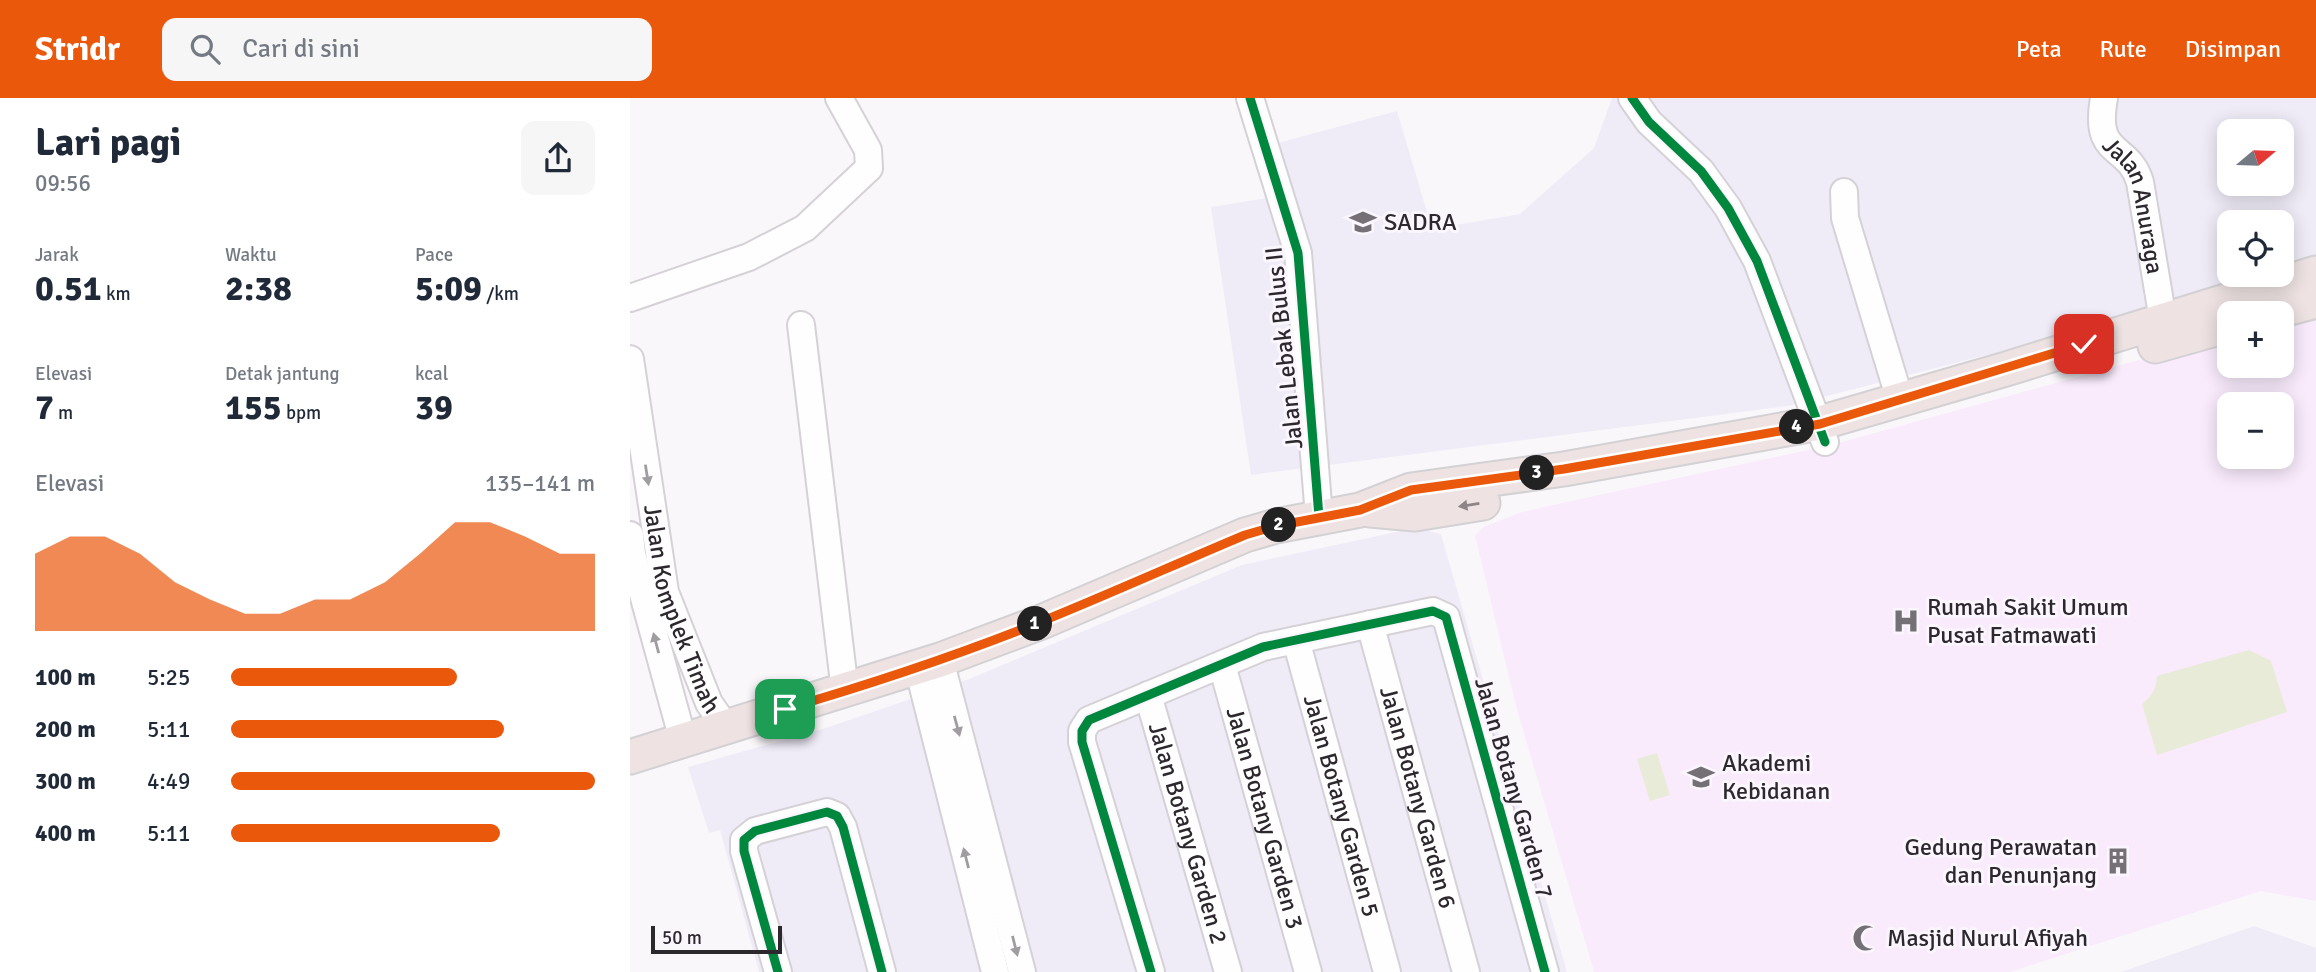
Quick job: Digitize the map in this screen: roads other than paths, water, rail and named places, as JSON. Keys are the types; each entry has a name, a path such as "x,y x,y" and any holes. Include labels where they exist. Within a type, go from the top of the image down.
{"main road":[{"path":"1822,433 1900,400 2316,273"},
{"path":"2294,306 2316,300"},
{"path":"630,757 929,664 1039,623 1245,535 1276,526 1360,510 1411,490 1518,487 1822,433 2217,328"}],"street":[{"path":"630,298 749,257 805,228 869,168 868,149 839,98"},
{"name":"Jalan Lebak Bulus II","path":"1250,98 1298,253 1319,517"},
{"path":"1632,98 1649,122 1701,171 1728,208 1757,261 1822,433"},
{"name":"Jalan Anuraga","path":"2104,98 2101,121 2103,134 2109,145 2136,169 2140,182 2163,320"},
{"path":"1844,192 1845,218 1900,400"},
{"path":"801,326 845,691"},
{"name":"Jalan Komplek Timah","path":"630,359 665,592 709,703 725,726"},
{"name":"Jalan Komplek Timah","path":"631,548 683,740"},
{"name":"Jalan Botany Garden 7","path":"1370,624 1433,611 1446,617 1542,971"},
{"path":"1151,972 1082,742 1082,731 1089,720 1263,647 1370,624"},
{"name":"Jalan Botany Garden 6","path":"1370,624 1466,972"},
{"name":"Jalan Botany Garden 5","path":"1296,640 1387,972"},
{"path":"929,664 995,972"},
{"path":"929,664 1022,972"},
{"name":"Jalan Botany Garden 3","path":"1222,665 1308,972"},
{"name":"Jalan Botany Garden 2","path":"1148,695 1228,972"},
{"path":"778,972 744,851 744,841 755,831 827,812 837,816 843,827 882,972"}],"place":[{"name":"SADRA","path":"1363,222"},
{"name":"Rumah Sakit Umum Pusat Fatmawati","path":"1906,621"},
{"name":"Akademi Kebidanan","path":"1701,777"},
{"name":"Gedung Perawatan dan Penunjang","path":"2118,861"},
{"name":"Masjid Nurul Afiyah","path":"1866,938"}]}
